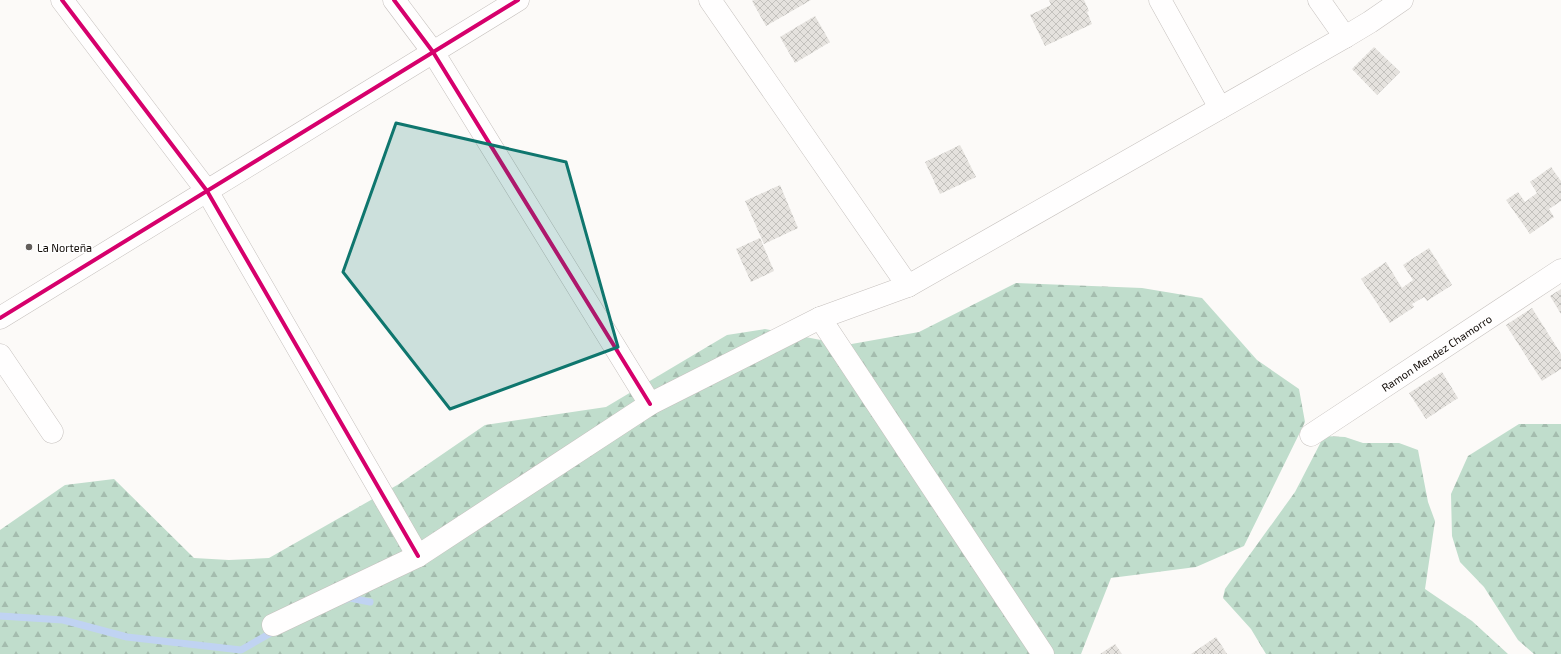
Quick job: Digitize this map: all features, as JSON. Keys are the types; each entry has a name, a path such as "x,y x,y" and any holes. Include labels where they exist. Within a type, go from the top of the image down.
{"street":[{"path":"62,0 207,191 418,556"},
{"path":"394,0 433,52 650,404"},
{"path":"0,318 518,0"},
{"path":"710,0 908,286"},
{"path":"1160,0 1220,108"},
{"path":"1319,0 1345,36"},
{"path":"273,625 418,556 650,404 820,318 908,286 1370,22 1402,0"},
{"name":"Ramon Mendez Chamorro","path":"1311,435 1561,270"},
{"path":"820,318 1042,654"},
{"path":"0,355 52,432"}],"highlighted area":[{"path":"396,123 566,162 618,347 450,409 343,272"}],"green space":[{"path":"1016,283 1142,288 1202,298 1257,360 1299,389 1305,422 1244,546 1196,567 1111,578 1081,654 0,654 0,530 65,485 114,479 194,558 229,560 269,558 399,484 485,425 606,407 727,335 765,329 846,345 919,332"},
{"path":"1519,424 1561,424 1561,654 1534,654 1518,640 1484,587 1460,562 1452,536 1451,494 1468,456"},
{"path":"1324,436 1345,437 1363,443 1399,443 1418,450 1428,502 1435,521 1425,589 1472,621 1508,654 1266,654 1251,629 1223,598 1225,589 1295,492"}],"building":[{"path":"811,0 766,26 752,1"},
{"path":"1049,0 1084,0 1089,11 1087,12 1092,24 1045,46 1030,15 1051,5"},
{"path":"815,16 830,42 795,63 780,37"},
{"path":"1374,47 1400,72 1377,95 1352,69"},
{"path":"960,145 976,177 940,194 925,162"},
{"path":"1551,167 1561,181 1561,201 1549,209 1554,217 1530,234 1506,200 1518,192 1525,202 1537,193 1530,182"},
{"path":"780,185 798,228 764,244 745,201"},
{"path":"760,238 774,271 751,282 736,249"},
{"path":"1429,248 1452,285 1427,301 1424,297 1412,304 1414,307 1390,323 1361,279 1386,262 1402,288 1413,280 1403,265"},
{"path":"1561,289 1561,314 1550,296"},
{"path":"1532,308 1561,354 1561,369 1542,381 1506,325"},
{"path":"1442,372 1458,398 1426,419 1409,393"},
{"path":"1216,637 1227,654 1191,654"},
{"path":"1115,644 1122,654 1100,654"}],"waterway":[{"path":"345,600 350,598 370,602"},
{"path":"0,616 63,620 127,637 241,650 276,630"}],"cycle path":[{"path":"62,0 207,191 418,556"},
{"path":"394,0 433,52 650,404"},
{"path":"0,318 518,0"}],"place":[{"name":"La Norteña","path":"29,247"}]}
